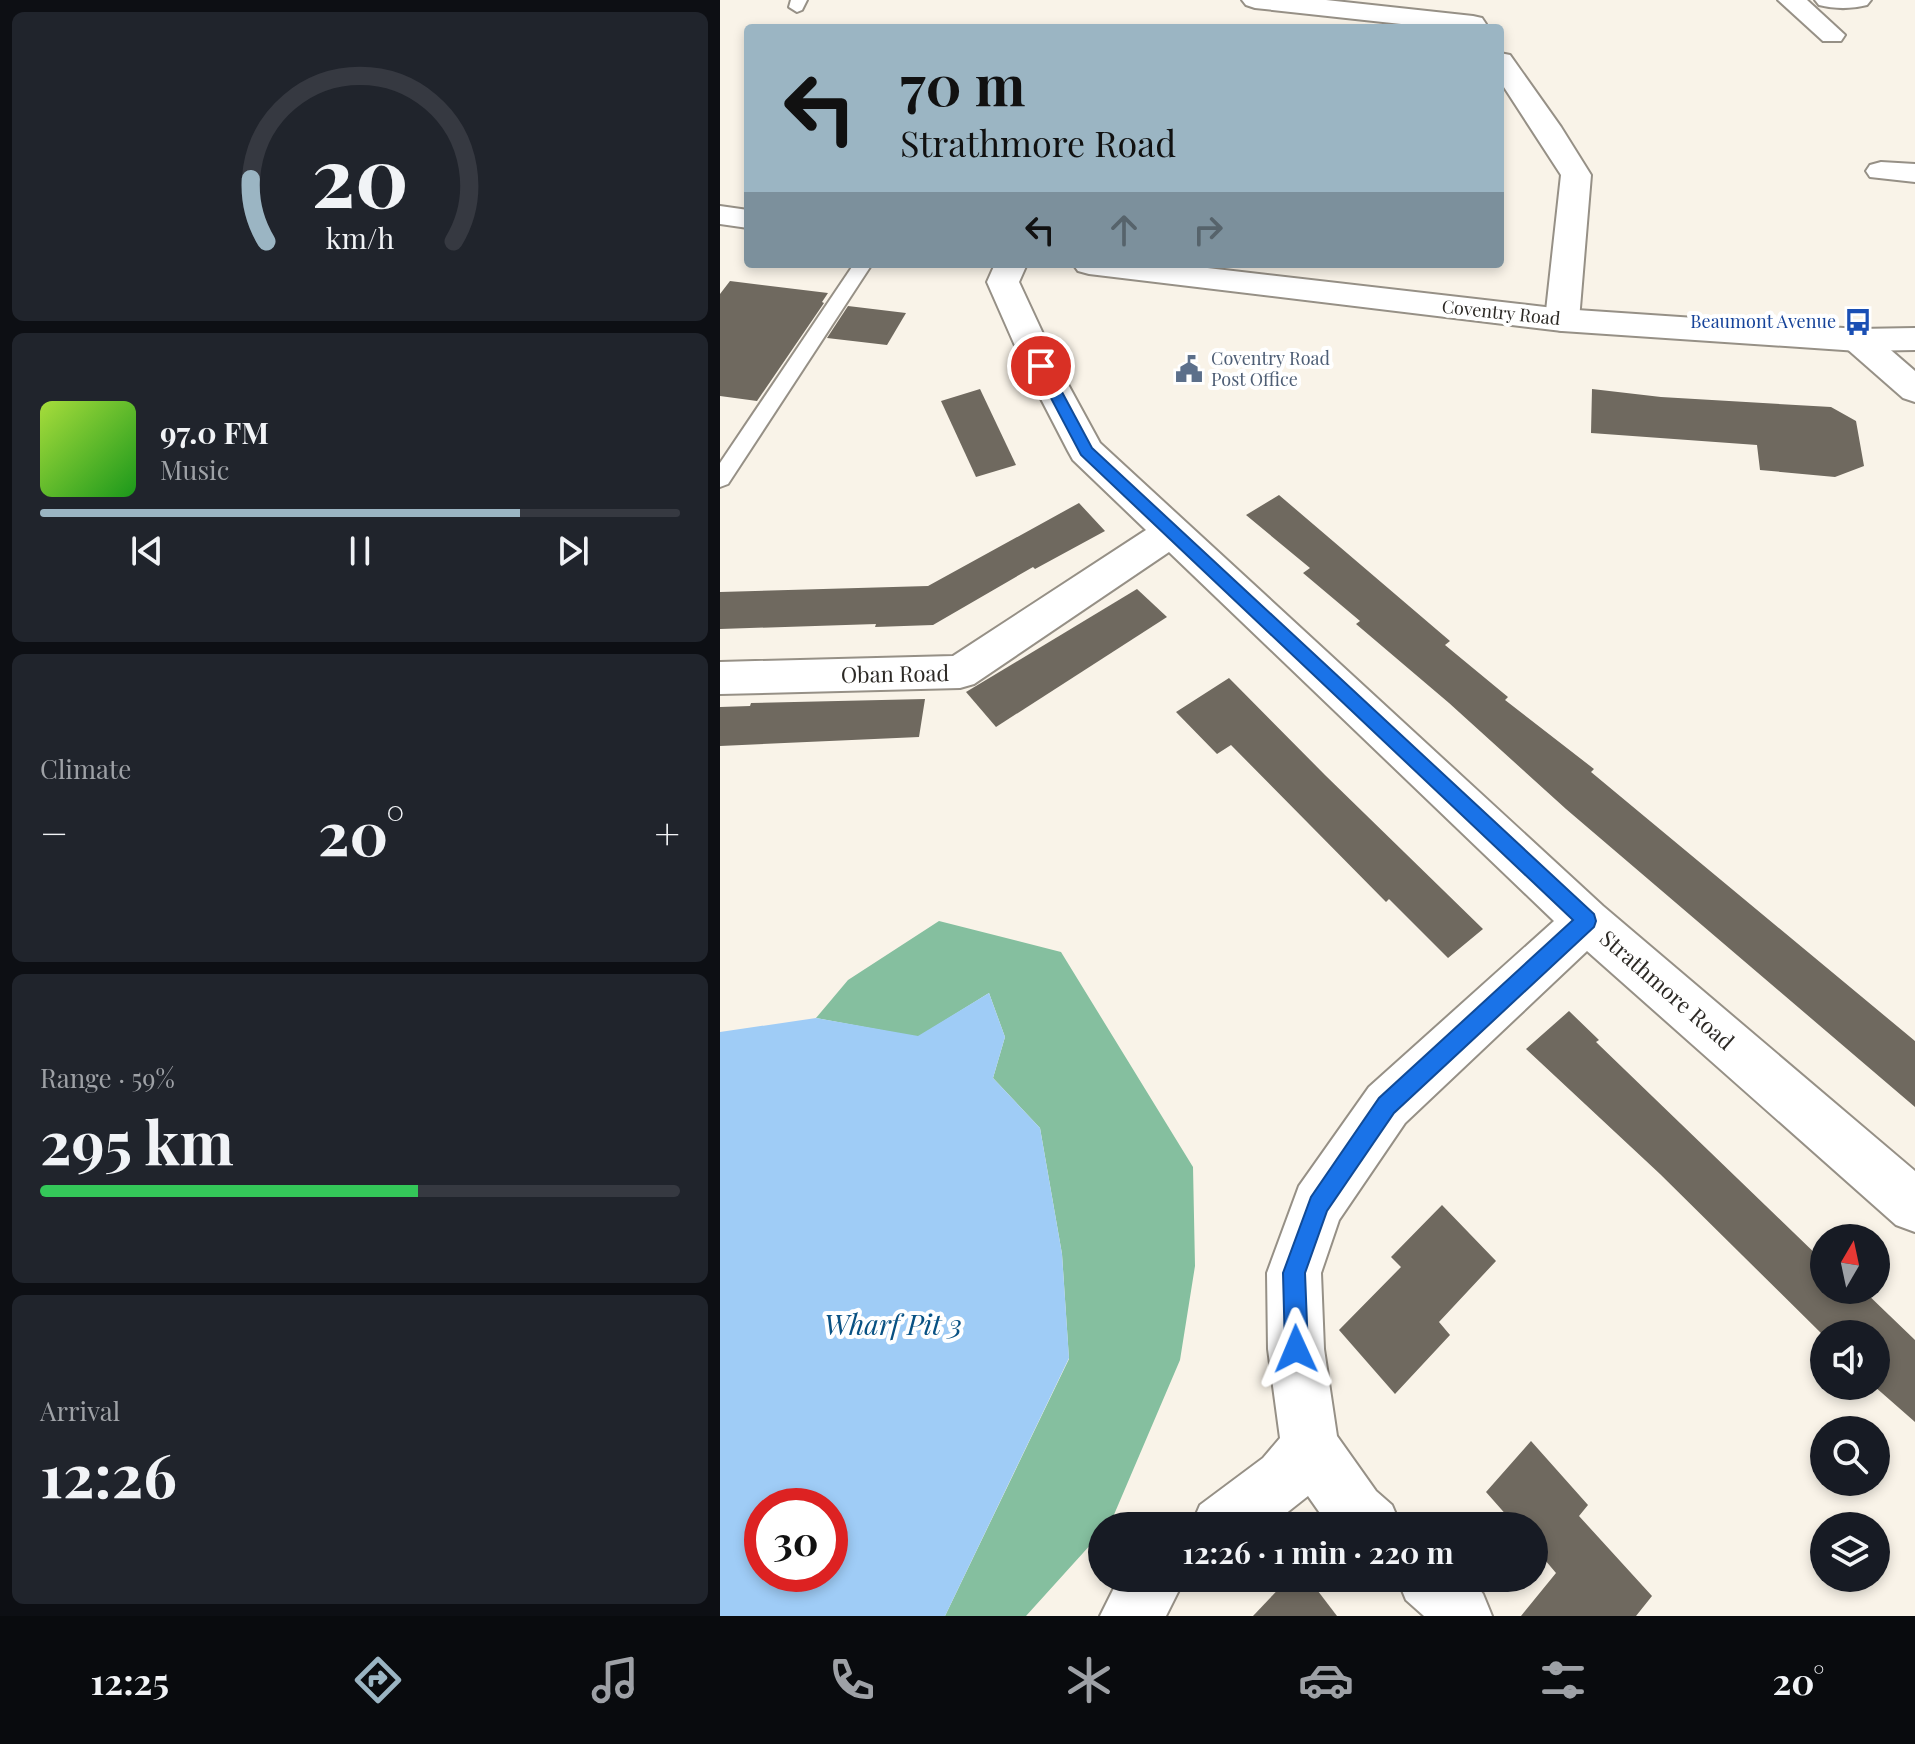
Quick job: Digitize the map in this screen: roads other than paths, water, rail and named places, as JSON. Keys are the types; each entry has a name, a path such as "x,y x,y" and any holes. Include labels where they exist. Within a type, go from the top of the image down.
{"street":[{"path":"1255,0 1458,24"},
{"path":"1456,0 1474,24"},
{"path":"1791,0 1832,35"},
{"path":"1828,0 1858,0"},
{"path":"1504,67 1547,127 1576,175 1562,320"},
{"path":"1881,171 1915,173"},
{"path":"720,215 744,218"},
{"name":"Strathmore Road","path":"1009,268 1003,282 1041,366 1086,451 1587,921 1915,1206"},
{"name":"Coventry Road","path":"1123,268 1562,320 1858,340 1915,339"},
{"path":"1858,340 1915,390"},
{"name":"Oban Road","path":"720,678 960,672 1171,532"},
{"path":"1355,1512 1310,1447 1296,1349 1294,1273 1318,1205 1387,1105 1587,921"},
{"path":"1240,1512 1284,1479 1310,1447"},
{"path":"1131,1616 1146,1592"},
{"path":"1444,1592 1461,1616"}],"lane":[{"path":"720,479 729,453 860,268"}],"water":[{"name":"Wharf Pit 3","path":"989,993 1005,1037 993,1078 1040,1128 1062,1254 1069,1358 945,1616 720,1616 720,1032 816,1018 918,1036"}],"place":[{"name":"Beaumont Avenue","path":"1858,322"},
{"name":"Coventry Road Post Office","path":"1189,369"}]}
